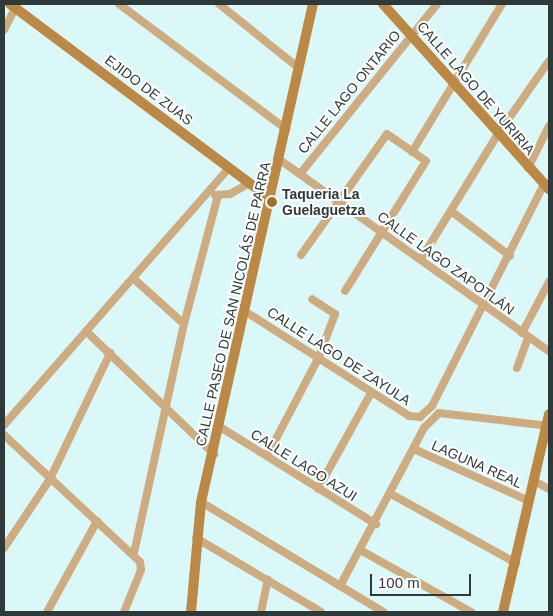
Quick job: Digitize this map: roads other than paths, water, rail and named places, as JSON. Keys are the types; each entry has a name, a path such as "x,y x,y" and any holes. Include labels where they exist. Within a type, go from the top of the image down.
{"street":[{"path":"119,4 286,129"},
{"path":"219,4 299,68"},
{"name":"CALLE PASEO DE SAN NICOLÁS DE PARRA","path":"190,612 201,502 214,454 246,312 313,4"},
{"name":"CALLE LAGO DE YURIRIA","path":"383,4 547,187"},
{"name":"CALLE LAGO ONTARIO","path":"300,174 437,4"},
{"path":"412,152 502,4"},
{"path":"4,30 15,5"},
{"name":"EJIDO DE ZUAS","path":"15,5 271,199"},
{"path":"421,260 498,134 549,61"},
{"path":"528,168 549,126"},
{"path":"301,255 338,200 387,134 426,161 345,291"},
{"name":"CALLE LAGO ZAPOTLÁN","path":"280,160 549,351"},
{"path":"4,425 134,279 229,168"},
{"path":"206,195 218,195 250,183"},
{"path":"424,428 420,417 432,406 547,187"},
{"path":"134,553 168,408 184,324 218,195"},
{"path":"451,211 510,256"},
{"path":"134,279 184,324"},
{"path":"517,368 525,335 549,282"},
{"path":"267,456 318,359 335,314 312,299"},
{"name":"CALLE LAGO DE ZAYULA","path":"246,312 370,393 409,416 420,417"},
{"path":"86,331 214,454"},
{"path":"4,548 50,478 110,353"},
{"path":"318,489 370,393"},
{"path":"432,406 439,413 548,426"},
{"path":"340,586 362,551 424,428 439,413"},
{"path":"503,612 548,426 549,414"},
{"name":"CALLE LAGO AZUI","path":"220,427 376,524"},
{"path":"5,440 134,553 141,570 124,612"},
{"name":"LAGUNA REAL","path":"414,449 530,501"},
{"path":"534,481 549,489"},
{"path":"391,494 516,562"},
{"path":"201,502 383,612"},
{"path":"47,612 98,520"},
{"path":"196,538 321,612"},
{"path":"362,551 471,612"},
{"path":"261,612 268,580"}],"place":[{"name":"Taqueria La Guelaguetza","path":"272,202"}]}
